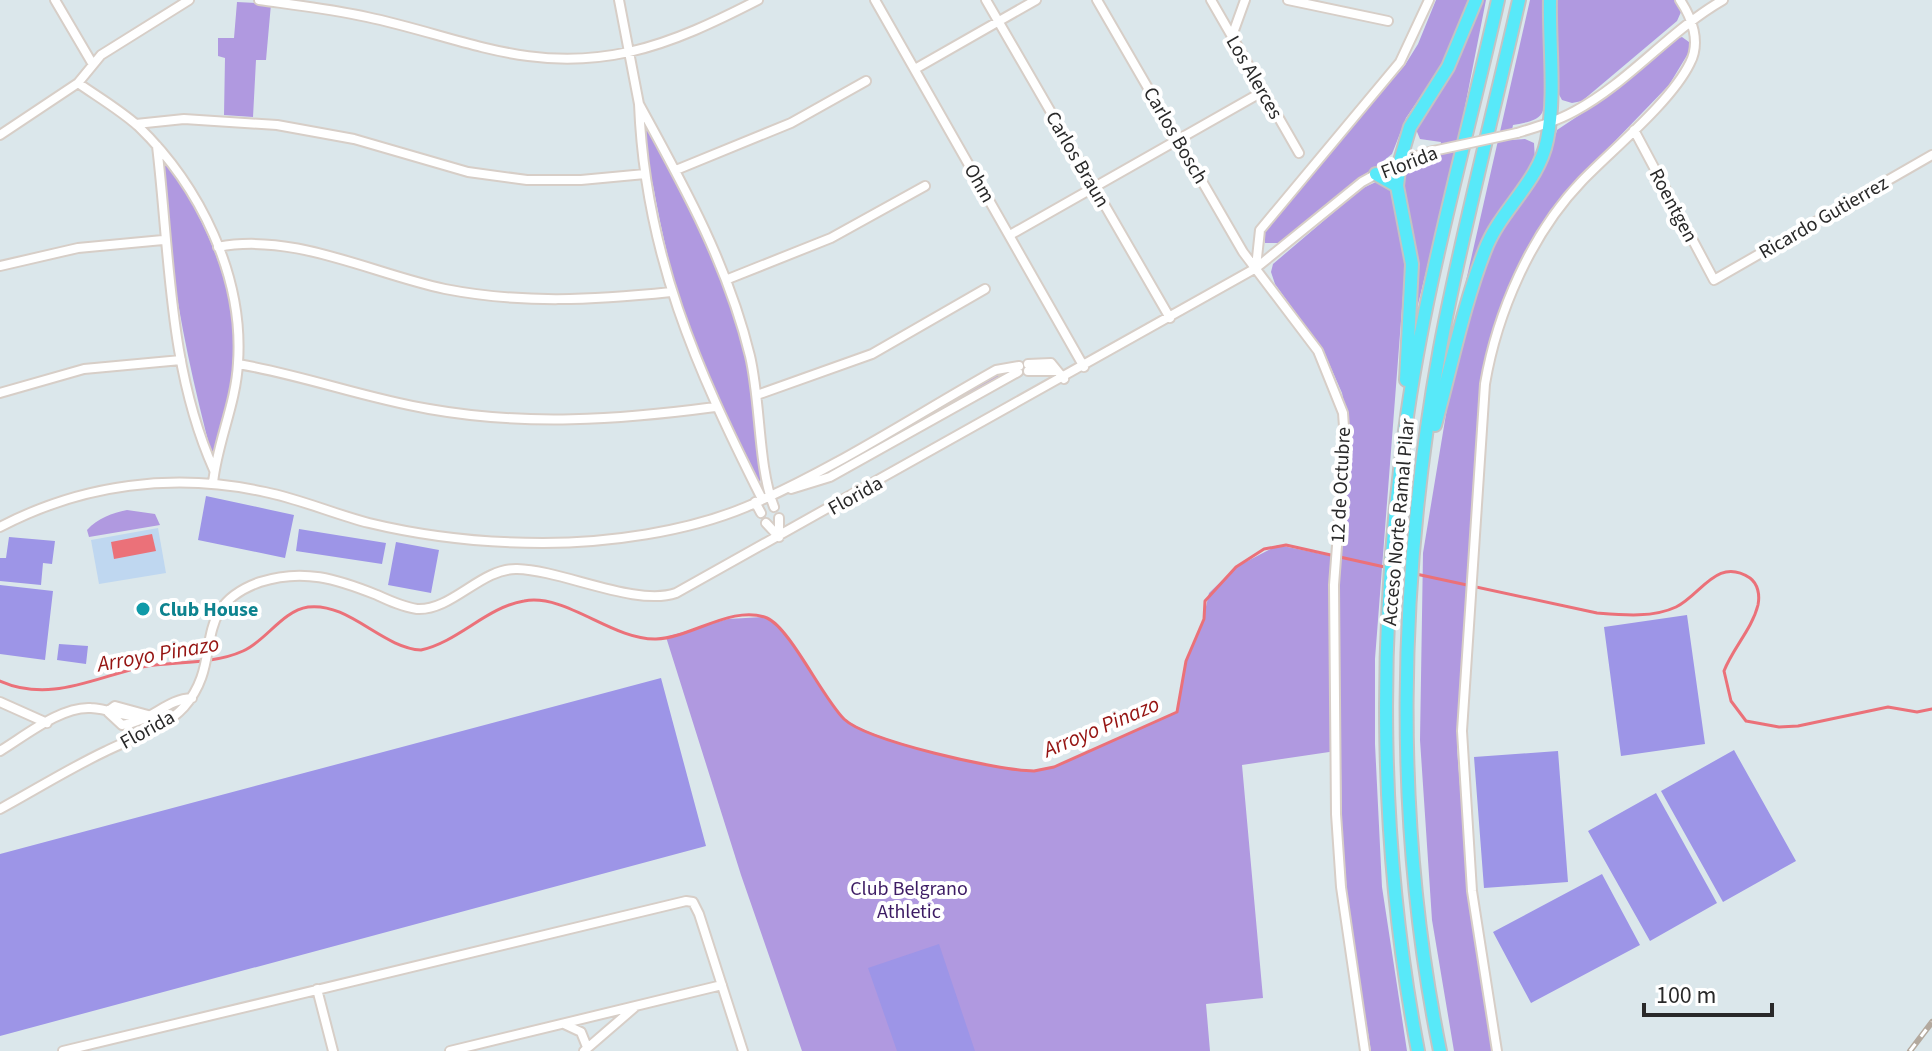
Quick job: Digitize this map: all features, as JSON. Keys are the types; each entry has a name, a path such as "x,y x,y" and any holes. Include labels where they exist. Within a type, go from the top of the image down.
{"highway":[{"path":"1405,432 1412,264 1397,186 1400,161 1410,127 1448,67 1476,0"},
{"name":"Acceso Norte Ramal Pilar","path":"1418,1051 1391,845 1386,719 1393,545 1405,432 1422,334 1498,0"},
{"name":"Acceso Norte Ramal Pilar","path":"1440,1051 1413,854 1408,726 1414,550 1440,348 1519,0"},
{"path":"1424,463 1485,249 1502,216 1539,166 1550,123 1550,0"},
{"path":"1376,174 1397,186"}],"street":[{"path":"55,0 92,63"},
{"path":"0,135 78,83 92,63 189,0"},
{"path":"259,0 367,17 510,55 569,59 629,52 680,35 758,0"},
{"path":"619,0 639,104 645,174 671,292 715,407 774,507"},
{"name":"Ohm","path":"875,0 1084,367"},
{"name":"Carlos Braun","path":"986,0 1170,318"},
{"path":"915,69 1036,0"},
{"name":"Carlos Bosch","path":"1097,0 1243,252 1256,268"},
{"name":"Los Alerces","path":"1211,0 1299,153"},
{"path":"1232,36 1245,0"},
{"path":"1288,0 1388,21"},
{"path":"1256,268 1260,230 1400,62 1429,0"},
{"path":"1497,1051 1481,963 1464,795 1461,713 1485,384 1496,333 1544,231 1580,184 1634,130 1691,63 1695,36 1692,18 1680,0"},
{"name":"Florida","path":"0,809 103,752 159,726 192,698 206,669 213,620 220,607 242,589 280,577 325,576 418,609 433,606 512,569 663,597 692,586 1060,375 1084,367 1256,268 1376,174 1400,161 1550,123 1596,97 1692,18 1723,0"},
{"path":"676,170 791,123 866,81"},
{"path":"78,83 136,124 157,146 184,182 218,247 233,293 238,364 226,435 214,470 213,483"},
{"path":"1010,235 1262,92"},
{"path":"639,104 676,170 728,279 757,395 766,498 761,513"},
{"path":"136,124 184,119 277,125 354,139 468,172 527,180 581,180 645,174"},
{"name":"Roentgen","path":"1634,130 1714,280"},
{"path":"157,146 163,240 181,360 214,470"},
{"name":"Ricardo Gutierrez","path":"1714,280 1932,155"},
{"path":"728,279 831,238 925,186"},
{"path":"0,266 78,248 163,240"},
{"path":"218,247 243,244 286,249 447,289 516,299 584,301 671,292"},
{"name":"12 de Octubre","path":"1256,268 1308,334 1339,400 1345,441 1334,585 1338,848 1365,1051"},
{"path":"757,395 882,349 985,289"},
{"path":"0,393 84,369 181,360"},
{"path":"766,498 1003,367 1023,368 1048,363 1060,375"},
{"path":"238,364 308,377 400,404 503,419 582,421 715,407"},
{"path":"1003,367 1008,377"},
{"path":"0,527 57,502 116,487 165,482 213,483 278,495 393,528 492,542 559,543 626,536 704,519 830,477 1023,368"},
{"path":"779,518 779,537"},
{"path":"766,523 779,537"},
{"path":"0,751 77,709 108,711 138,719 153,716 177,699 192,698"},
{"path":"0,702 47,723"},
{"path":"63,1051 686,901 696,906 743,1051"},
{"path":"450,1051 722,985"},
{"path":"317,989 333,1051"},
{"path":"563,1024 581,1032 586,1049 640,1004"}],"green space":[{"path":"1436,0 1472,0 1444,62 1406,118 1392,154 1280,243 1265,243 1265,228 1405,65 1418,44"},
{"path":"1481,0 1486,0 1459,137 1411,333 1415,248 1403,178 1414,163 1438,158 1441,142 1420,139 1415,127"},
{"path":"1530,0 1546,0 1547,77 1544,105 1537,118 1513,125 1510,140 1525,139 1534,143 1535,160 1461,303"},
{"path":"1554,0 1677,0 1681,12 1677,21 1582,101 1572,103 1562,100 1554,77"},
{"path":"237,2 271,4 266,60 256,60 253,117 224,115 225,58 218,56 218,38 234,38"},
{"path":"1682,37 1689,42 1689,52 1669,85 1564,194 1542,223 1506,295 1481,376 1457,748 1468,888 1493,1051 1454,1051 1432,920 1420,740 1423,553 1450,390 1486,260 1495,239 1546,165 1557,130 1602,100 1672,40"},
{"path":"645,124 696,214 738,321 750,374 762,474 760,482 722,415 692,342 661,228 645,149"},
{"path":"163,162 181,182 210,241 229,301 233,358 216,457 212,456 205,430 178,302 164,206"},
{"path":"1378,181 1392,189 1405,248 1375,659 1375,744 1382,887 1407,1051 1371,1051 1349,917 1342,829 1338,585 1350,432 1342,393 1324,352 1275,284 1271,272 1273,264 1361,189"},
{"path":"1000,371 1003,376 835,471 820,475"},
{"path":"127,510 155,514 160,525 89,537 87,530 96,522"},
{"name":"Club Belgrano Athletic","path":"1278,545 1336,557 1336,751 1242,765 1263,998 1206,1004 1210,1051 802,1051 741,875 666,637 728,619 763,617 783,633 834,706 855,725 876,735 933,752 1034,771 1054,767 1177,712 1186,661 1202,625 1209,593 1236,567"}],"sand":[{"path":"158,528 166,573 99,584 91,540"}],"shaded area":[{"path":"206,496 294,515 285,558 198,540"},
{"path":"299,529 386,543 382,564 296,551"},
{"path":"152,534 156,551 114,559 111,542"},
{"path":"9,537 55,541 52,564 43,563 41,585 0,581 0,558 6,558"},
{"path":"396,542 439,550 431,593 388,585"},
{"path":"0,585 53,591 45,660 0,654"},
{"path":"1687,615 1705,744 1621,756 1604,627"},
{"path":"59,644 88,646 86,664 57,660"},
{"path":"661,678 706,846 0,1036 0,854"},
{"path":"1734,750 1796,861 1723,902 1661,791"},
{"path":"1558,751 1568,882 1484,888 1474,757"},
{"path":"1656,793 1717,903 1650,941 1588,831"},
{"path":"1602,874 1640,945 1531,1003 1493,932"},
{"path":"939,944 975,1051 897,1051 868,968"}],"waterway":[{"name":"Arroyo Pinazo","path":"0,681 36,690 54,689 142,667 219,659 243,651 290,614 308,607 337,611 393,642 421,650 448,640 510,604 524,601 540,600 556,604 623,632 656,639 726,618 754,615 776,624 835,709 857,728 935,753 993,766 1034,771 1054,767 1177,712 1186,661 1204,619 1205,601 1236,567 1264,549 1286,545 1389,568"},
{"name":"Arroyo Pinazo","path":"1416,574 1597,613 1637,615 1676,607 1719,574 1738,572 1755,583 1759,601 1724,671 1731,701 1746,721 1779,727 1798,726 1888,707 1917,712 1932,709"}],"railway":[{"path":"1910,1051 1932,1022"}],"place":[{"name":"Club House","path":"143,609"}]}
